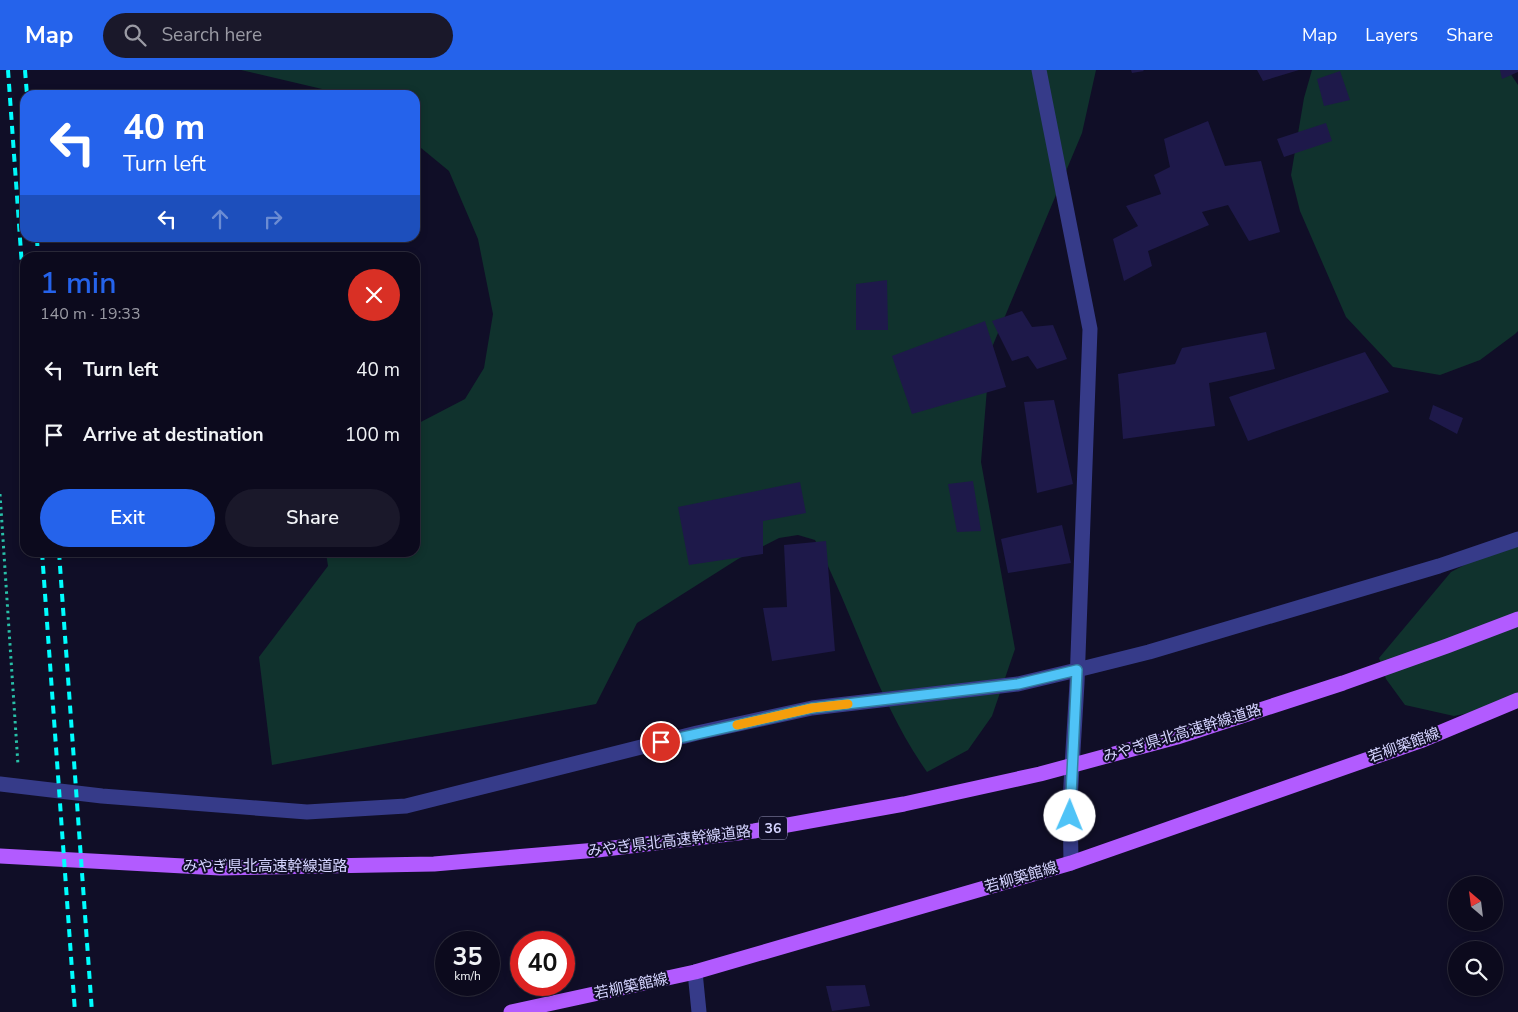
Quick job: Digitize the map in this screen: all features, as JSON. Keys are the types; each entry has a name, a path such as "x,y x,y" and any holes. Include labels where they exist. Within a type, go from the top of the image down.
{"main road":[{"name":"みやぎ県北高速幹線道路","path":"0,856 220,868 434,864 598,850 754,831 904,804 1040,774 1177,737 1343,683 1518,619"},
{"name":"若柳築館線","path":"511,1012 695,972 1070,863 1420,741 1518,700"}],"street":[{"path":"1039,70 1090,329 1077,676 1070,801 1070,863"},
{"path":"0,784 102,796 307,812 406,806 698,733 812,708 1077,676 1149,652 1420,572 1518,540"},
{"path":"695,972 699,1012"}],"path":[{"path":"0,494 19,787"}],"green space":[{"path":"241,70 1096,70 1082,133 990,352 981,462 1015,649 992,716 968,750 927,772 909,745 880,687 815,540 798,535 779,538 738,559 637,623 596,704 272,765 259,657 328,566 327,557 420,557 420,422 465,399 484,368 493,314 478,239 449,171 420,147 420,90 322,89"},
{"path":"1312,70 1508,70 1518,85 1518,331 1480,360 1440,375 1393,367 1346,317 1300,211 1291,175 1304,98"},
{"path":"1518,545 1518,703 1454,716 1405,705 1386,679 1379,658 1451,572 1489,552"}],"building":[{"path":"1131,70 1143,70 1144,71 1132,73"},
{"path":"1257,70 1299,70 1263,81"},
{"path":"1500,70 1518,70 1518,72 1502,79"},
{"path":"1340,71 1350,100 1324,106 1317,79"},
{"path":"1208,121 1225,166 1261,161 1280,232 1249,241 1228,205 1202,212 1209,225 1148,251 1152,266 1124,281 1113,239 1138,226 1126,206 1161,194 1154,175 1170,167 1164,139"},
{"path":"1326,123 1332,141 1284,157 1277,139"},
{"path":"887,280 888,330 856,330 856,284"},
{"path":"1022,311 1032,327 1053,325 1067,359 1037,369 1028,356 1012,361 992,321"},
{"path":"985,321 1006,387 912,414 892,356"},
{"path":"1266,332 1275,369 1209,383 1215,426 1123,439 1118,374 1175,364 1182,348"},
{"path":"1365,352 1389,392 1248,441 1229,397"},
{"path":"1054,400 1073,484 1037,493 1024,402"},
{"path":"1433,405 1463,418 1457,434 1429,419"},
{"path":"973,481 981,531 957,532 948,484"},
{"path":"800,482 806,513 763,521 763,554 689,565 678,507"},
{"path":"1062,525 1071,563 1008,573 1001,539"},
{"path":"826,541 835,651 772,661 763,608 787,607 784,545"},
{"path":"865,985 870,1006 832,1011 826,986"}],"railway":[{"path":"8,70 20,238"},
{"path":"25,70 27,90"},
{"path":"20,242 21,252"},
{"path":"37,242 38,252"},
{"path":"42,557 75,1012"},
{"path":"59,557 92,1012"}],"slow traffic":[{"path":"737,725 812,708 848,704"}],"route":[{"path":"661,742 812,708 1018,684 1077,670 1070,816"}]}
